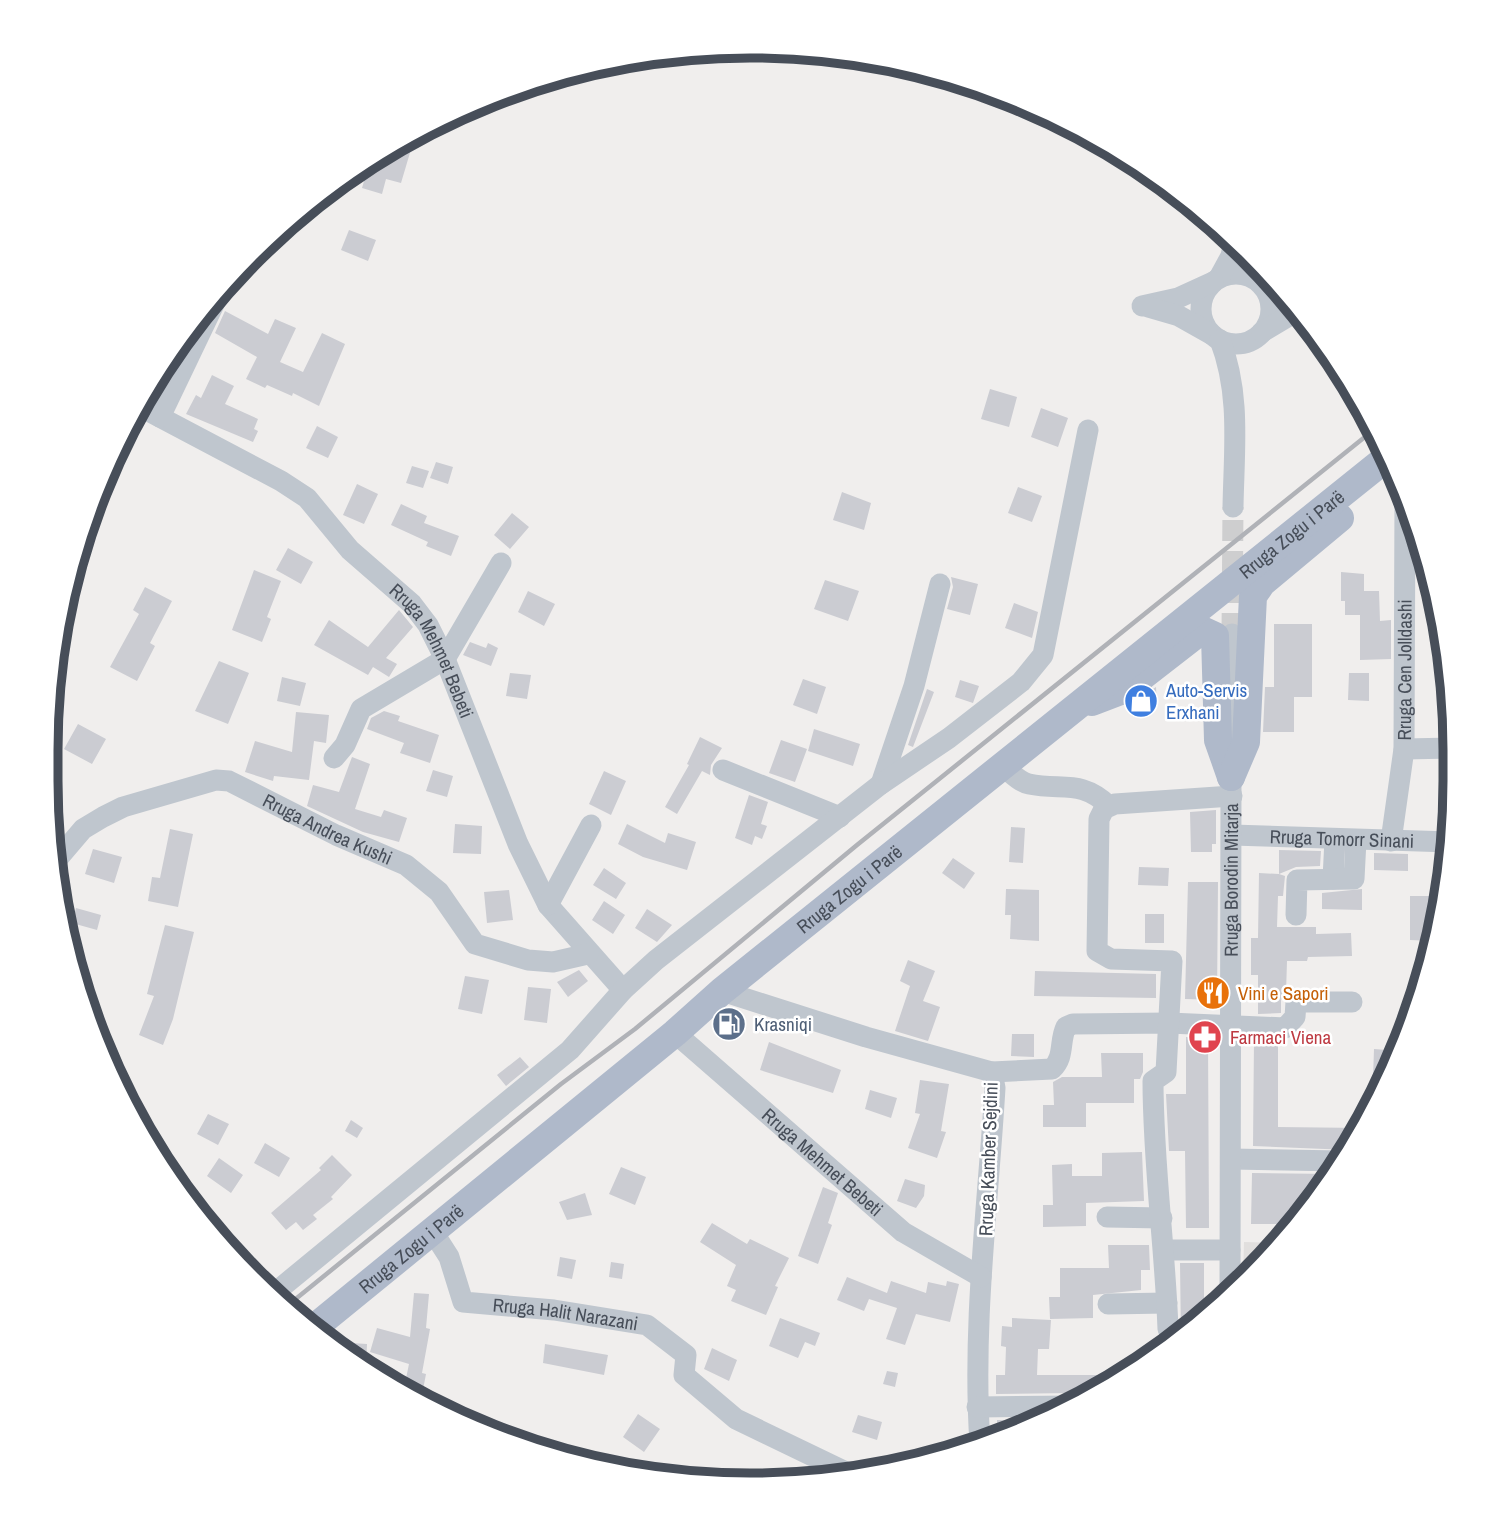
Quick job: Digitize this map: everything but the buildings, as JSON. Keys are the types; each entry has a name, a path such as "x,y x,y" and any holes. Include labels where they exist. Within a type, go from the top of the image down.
{"main road":[{"name":"Rruga Zogu i Parë","path":"320,1323 675,1033 722,991 1381,463"},
{"path":"1232,786 1246,743 1253,596 1262,583 1388,478"},
{"path":"1069,710 1126,689 1202,630 1210,631 1215,636 1218,740 1232,786"}],"street":[{"path":"1232,253 1217,279 1208,288 1201,307 1206,327 1216,337 1232,373 1235,395 1233,507"},
{"path":"1260,282 1236,274 1217,279 1178,298 1142,306 1179,316 1216,337 1235,344 1259,335 1289,316"},
{"path":"1235,395 1239,375 1266,326 1271,307 1265,287"},
{"path":"160,417 204,326"},
{"name":"Rruga Mehmet Bebeti","path":"147,410 281,481 307,498 350,550 412,604 428,625 445,659 518,844 548,905 588,954 623,990"},
{"path":"280,1288 570,1050 623,990 656,960 881,784 949,738 1021,682 1043,655 1088,430"},
{"name":"Rruga Cen Jolldashi","path":"1391,841 1404,749 1405,525"},
{"path":"334,758 345,745 360,709 445,659 501,563"},
{"path":"881,784 914,686 940,584"},
{"name":"Rruga Borodin Mitarja","path":"1230,1279 1232,634"},
{"path":"1404,749 1443,748"},
{"path":"1001,765 1027,784 1064,785 1095,792 1109,806"},
{"path":"723,770 840,817"},
{"name":"Rruga Andrea Kushi","path":"62,854 83,829 123,807 216,780 229,781 336,835 406,865 439,892 475,944 528,960 553,962 588,954"},
{"path":"1168,1329 1166,1250 1153,1134 1153,1081 1166,1073 1172,961 1111,959 1097,951 1099,819 1100,813 1109,806 1232,786"},
{"path":"548,905 592,825"},
{"name":"Rruga Tomorr Sinani","path":"1233,835 1440,842"},
{"path":"1296,915 1297,880 1354,879 1345,839"},
{"name":"Rruga Kamber Sejdini","path":"722,991 866,1037 992,1072 995,1088 981,1277 977,1407 979,1434"},
{"path":"992,1072 1052,1069 1062,1054 1063,1033 1066,1027 1073,1024 1169,1023 1285,1028 1295,1017 1297,1002 1352,1002"},
{"name":"Rruga Mehmet Bebeti","path":"675,1033 903,1232 981,1277"},
{"path":"1231,1159 1330,1161"},
{"path":"1107,1217 1162,1217"},
{"name":"Rruga Halit Narazani","path":"433,1232 449,1258 463,1303 554,1310 646,1325 686,1355 684,1375 736,1419 836,1468"},
{"path":"1166,1250 1230,1250"},
{"path":"1108,1304 1167,1303"},
{"path":"977,1407 1048,1406"}],"shaded area":[{"path":"1244,1242 1266,1243 1243,1266"}],"tunnel":[{"path":"1232,634 1233,507"}],"railway":[{"path":"294,1301 561,1084 635,1029 857,845 1367,435"}],"place":[{"name":"Auto-Servis Erxhani","path":"1141,701"},
{"name":"Vini e Sapori","path":"1213,993"},
{"name":"Krasniqi","path":"729,1024"},
{"name":"Farmaci Viena","path":"1205,1037"}]}
